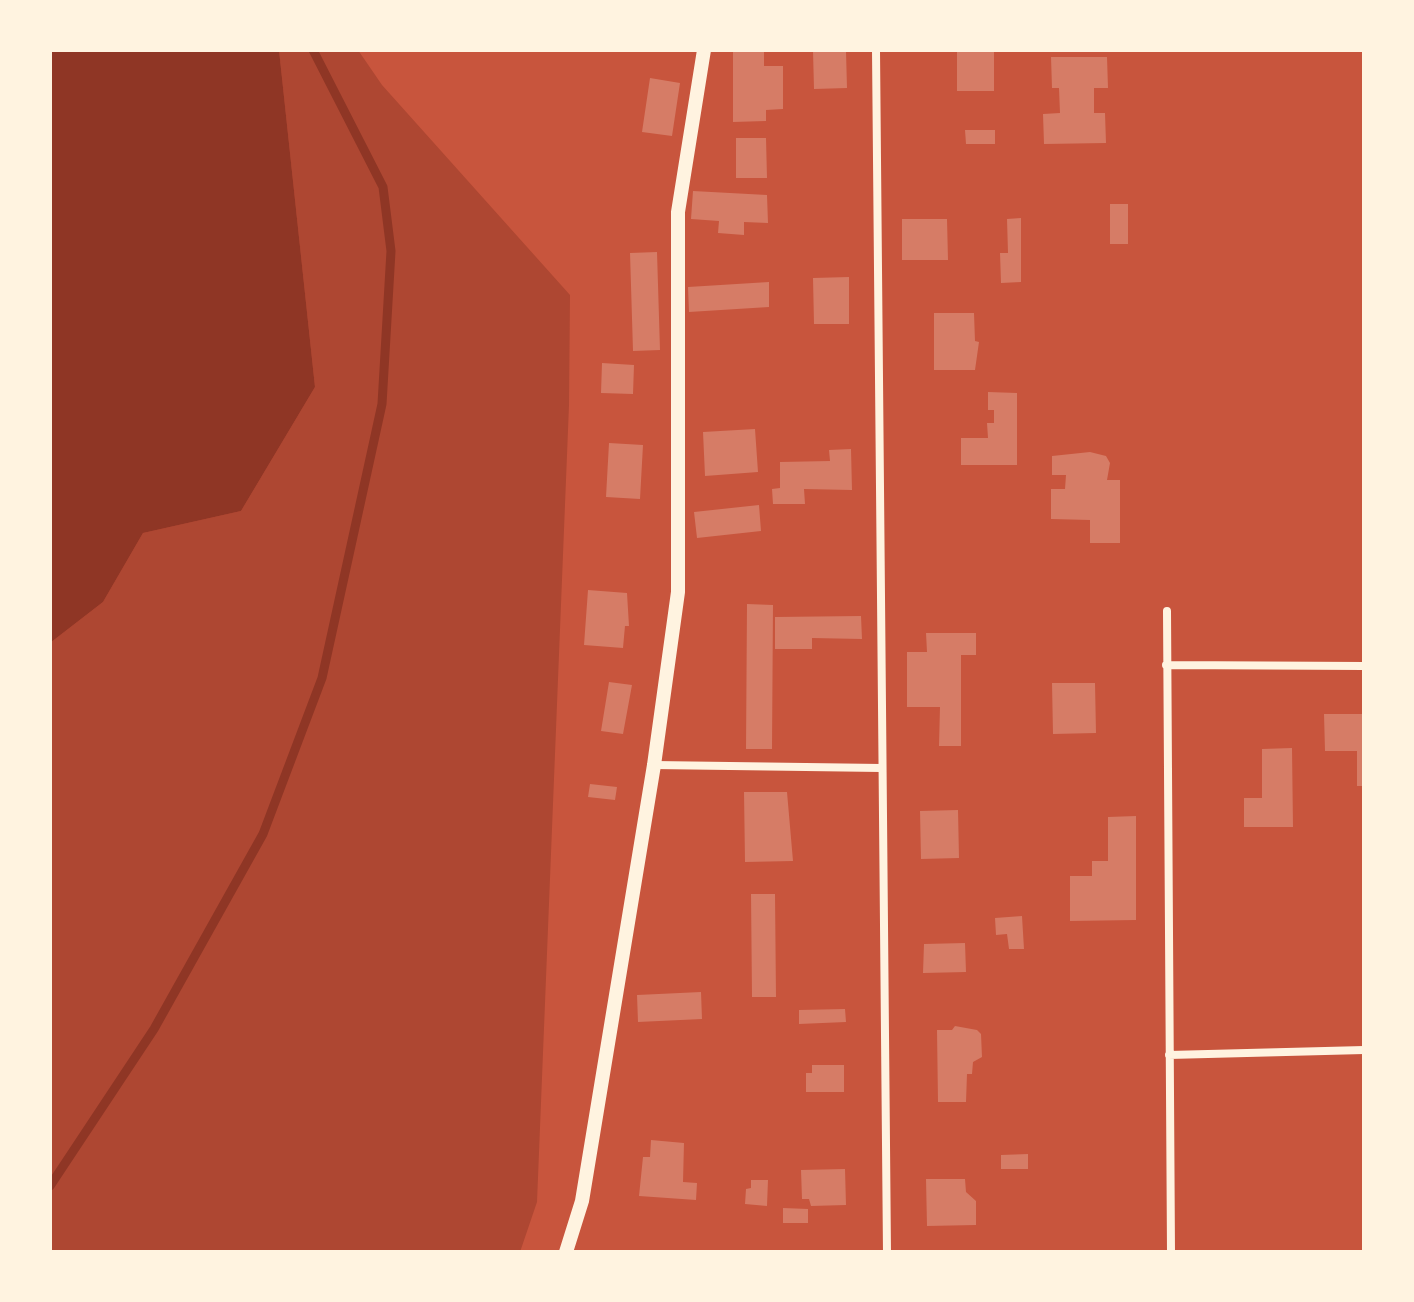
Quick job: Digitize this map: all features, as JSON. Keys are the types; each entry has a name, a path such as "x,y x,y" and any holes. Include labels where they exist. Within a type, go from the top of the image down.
{"street":[{"path":"566,1252 582,1201 654,765 678,592 678,212 704,50"},
{"path":"876,50 887,1252"},
{"path":"1167,611 1171,1252"},
{"path":"1166,665 1364,666"},
{"path":"654,765 881,768"},
{"path":"1169,1055 1364,1050"}],"shaded area":[{"path":"50,50 279,50 315,387 241,511 143,533 103,602 50,643"},
{"path":"279,50 358,50 382,85 570,295 569,405 537,1202 520,1252 50,1252 50,643 103,602 143,533 241,511 315,387"}],"building":[{"path":"733,50 764,50 764,66 783,66 783,109 766,110 766,121 733,122"},
{"path":"957,50 994,50 994,91 957,91"},
{"path":"813,51 846,51 847,88 814,89"},
{"path":"1051,57 1107,57 1108,88 1094,88 1094,113 1105,113 1106,143 1044,144 1043,114 1060,113 1059,88 1052,88"},
{"path":"650,78 680,83 672,136 642,132"},
{"path":"965,130 995,130 995,144 966,144"},
{"path":"736,138 766,138 767,178 736,178"},
{"path":"693,191 767,195 768,223 744,222 744,235 718,233 719,221 691,219"},
{"path":"1110,204 1128,204 1128,244 1110,244"},
{"path":"1021,218 1021,282 1001,283 1000,253 1008,253 1007,219"},
{"path":"902,219 947,219 948,260 902,260"},
{"path":"657,252 660,350 633,351 630,253"},
{"path":"849,277 849,324 814,324 813,278"},
{"path":"769,282 769,307 689,312 688,287"},
{"path":"934,313 974,313 975,341 979,342 975,370 934,370"},
{"path":"602,363 634,365 633,394 601,393"},
{"path":"988,392 1017,393 1017,465 961,465 961,438 988,438 987,423 994,423 994,410 988,410"},
{"path":"755,429 758,472 705,476 703,432"},
{"path":"609,443 643,445 640,499 606,497"},
{"path":"851,449 852,490 804,489 805,504 773,504 772,489 780,488 780,462 830,461 829,450"},
{"path":"1090,452 1106,456 1110,463 1107,480 1120,480 1120,543 1090,543 1090,520 1051,519 1051,489 1065,489 1066,475 1052,475 1052,456"},
{"path":"759,505 761,531 697,538 694,512"},
{"path":"588,590 627,593 629,626 625,626 623,648 584,645"},
{"path":"747,604 773,605 772,749 746,749"},
{"path":"861,616 862,639 812,638 812,649 775,649 775,617"},
{"path":"926,633 976,633 976,655 961,655 961,746 939,746 940,707 907,707 907,652 927,652"},
{"path":"609,682 632,685 623,734 601,731"},
{"path":"1052,683 1095,683 1096,733 1053,734"},
{"path":"1324,714 1364,714 1364,786 1357,786 1357,751 1325,751"},
{"path":"1292,748 1293,827 1244,827 1244,798 1262,798 1262,749"},
{"path":"590,784 617,787 615,800 588,797"},
{"path":"744,792 787,792 793,861 745,862"},
{"path":"958,810 959,858 921,859 920,811"},
{"path":"1136,816 1136,920 1070,921 1070,876 1092,876 1092,861 1108,861 1108,817"},
{"path":"751,894 775,894 776,997 752,997"},
{"path":"1022,916 1024,949 1009,949 1007,934 996,935 995,918"},
{"path":"965,943 966,972 923,973 924,944"},
{"path":"701,992 702,1019 638,1022 637,995"},
{"path":"845,1009 846,1022 799,1024 799,1010"},
{"path":"955,1026 977,1030 981,1034 982,1057 973,1062 972,1074 967,1074 966,1102 938,1102 937,1030 952,1030"},
{"path":"812,1065 844,1065 844,1092 806,1092 806,1073 812,1073"},
{"path":"651,1140 684,1143 683,1182 697,1183 696,1200 639,1196 643,1157 650,1157"},
{"path":"1028,1154 1028,1169 1001,1169 1001,1155"},
{"path":"845,1169 846,1205 811,1206 809,1199 802,1199 801,1170"},
{"path":"926,1179 965,1179 966,1192 976,1201 976,1225 927,1226"},
{"path":"751,1180 768,1180 767,1206 745,1204 746,1189 751,1188"},
{"path":"783,1208 808,1209 808,1223 783,1223"}],"waterway":[{"path":"50,1186 154,1029 263,834 322,678 382,404 391,251 383,187 313,50"}]}
